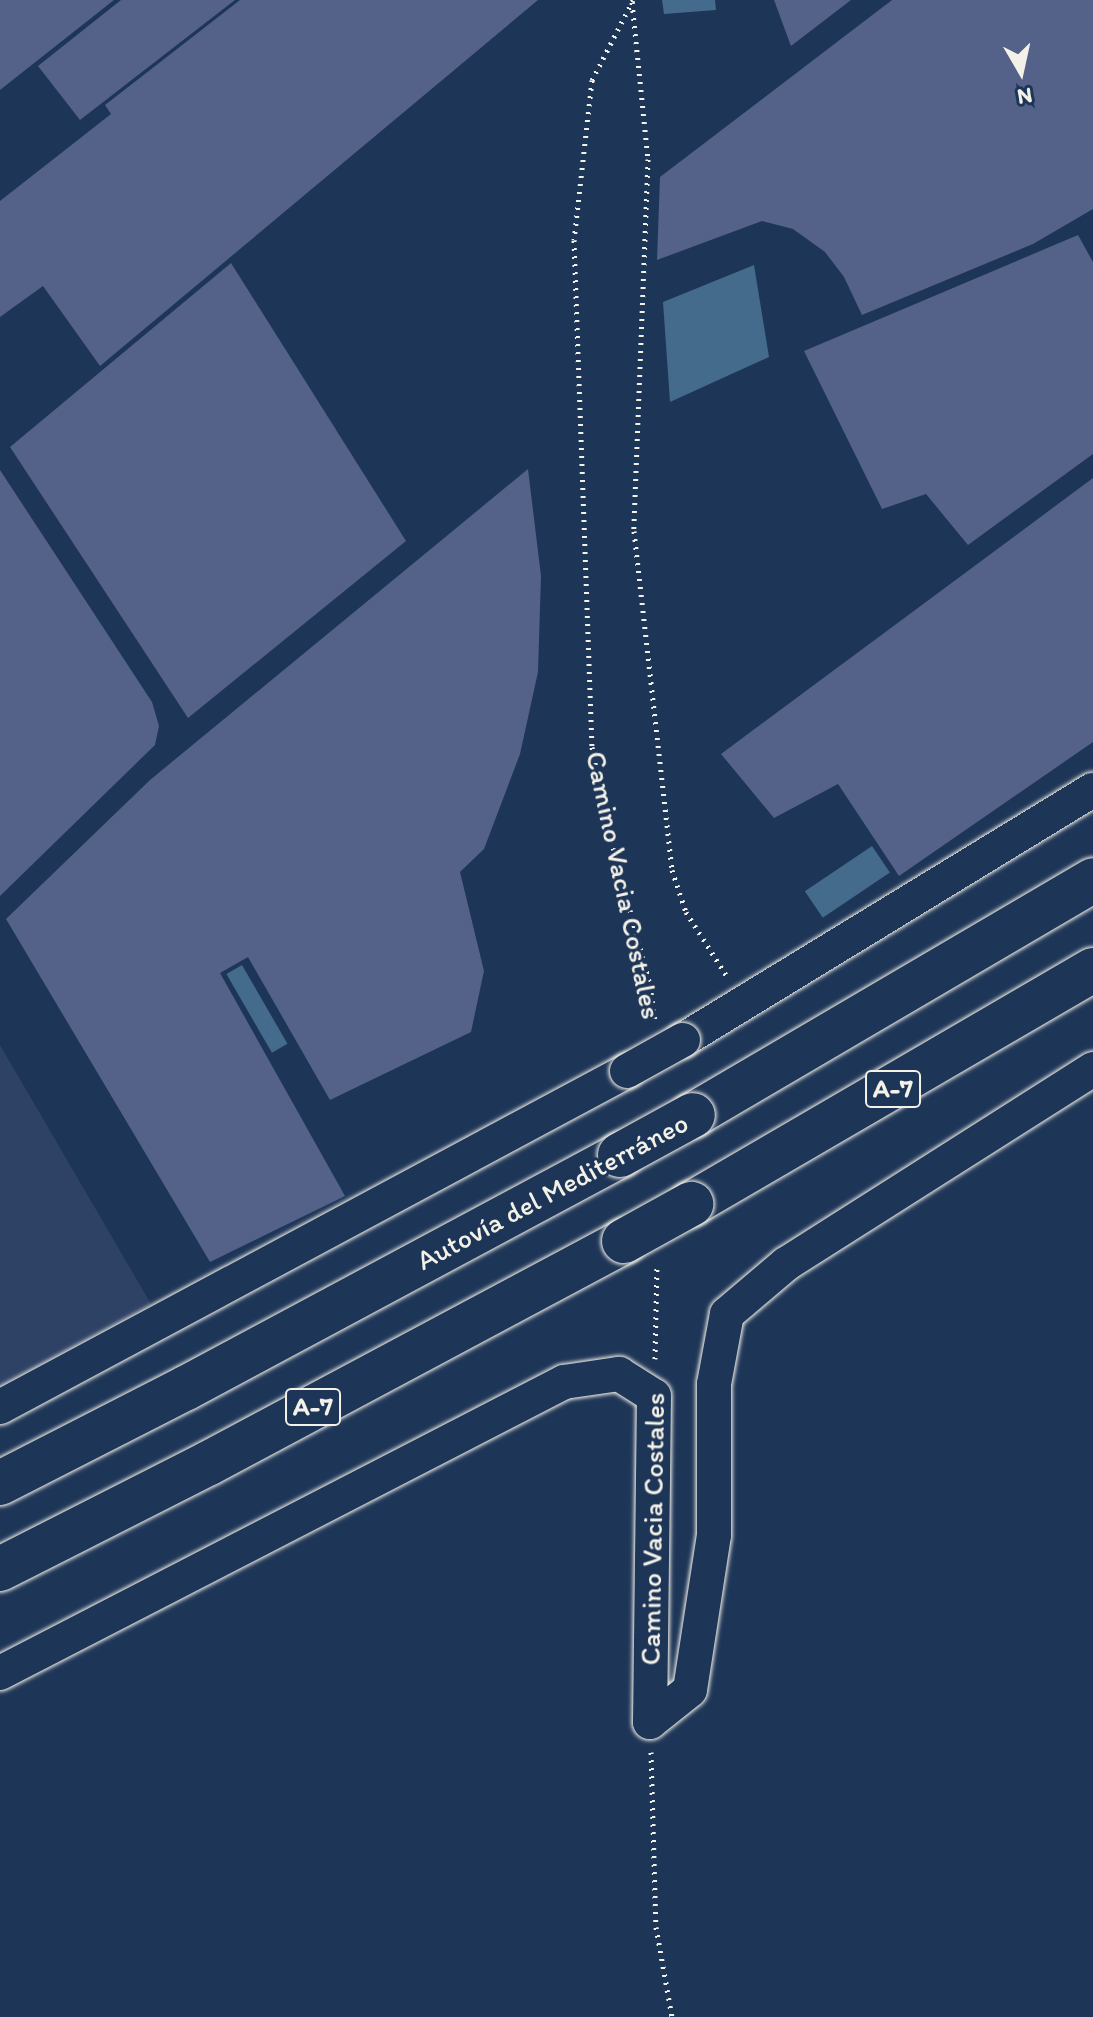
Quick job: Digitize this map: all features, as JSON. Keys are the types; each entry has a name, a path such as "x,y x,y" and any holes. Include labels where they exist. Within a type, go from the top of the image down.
{"highway":[{"name":"Autovía del Mediterráneo","path":"0,1483 200,1381 693,1115 1093,880"},
{"name":"A-7","path":"0,1569 641,1249 691,1204 1093,970"},
{"path":"0,1593 209,1463"}],"street":[{"path":"0,1407 627,1071 670,1035 743,1003 1093,790"},
{"path":"650,1722 690,1690 714,1535 714,1384 727,1314 786,1264 1093,1069"},
{"path":"0,1673 564,1382 619,1374 654,1396"},
{"name":"Camino Vacia Costales","path":"650,1722 654,1396"}],"path":[{"name":"Camino Vacia Costales","path":"633,1 648,159 635,546 672,870 686,912 743,1003"},
{"name":"Camino Vacia Costales","path":"633,1 592,80 574,240 592,747 605,817 650,985 670,1035"},
{"name":"Camino Vacia Costales","path":"641,1249 654,1396"},
{"path":"650,1722 656,1927 672,2017"}],"shaded area":[{"path":"662,0 715,0 716,10 664,14"},
{"path":"754,265 769,357 670,402 663,302"},
{"path":"872,846 890,873 823,918 805,891"},
{"path":"242,965 288,1044 272,1053 226,974"},
{"path":"0,1045 151,1304 0,1386"}],"building":[{"path":"0,0 114,0 0,90"},
{"path":"121,0 235,0 80,120 38,66"},
{"path":"240,0 538,0 100,366 43,286 0,317 0,201 111,114 105,105"},
{"path":"774,0 851,0 791,46"},
{"path":"892,0 1093,0 1093,209 1033,244 862,315 844,277 825,252 793,229 762,221 657,260 660,177"},
{"path":"1078,235 1093,262 1093,454 968,545 926,494 882,509 804,351"},
{"path":"231,263 406,541 188,718 10,447"},
{"path":"528,469 541,576 538,672 520,754 484,849 460,872 484,971 471,1032 330,1100 248,957 220,973 345,1196 210,1262 6,919 150,780"},
{"path":"0,470 152,702 159,726 155,745 0,896"},
{"path":"1093,478 1093,742 899,876 838,784 774,818 721,754"}]}
